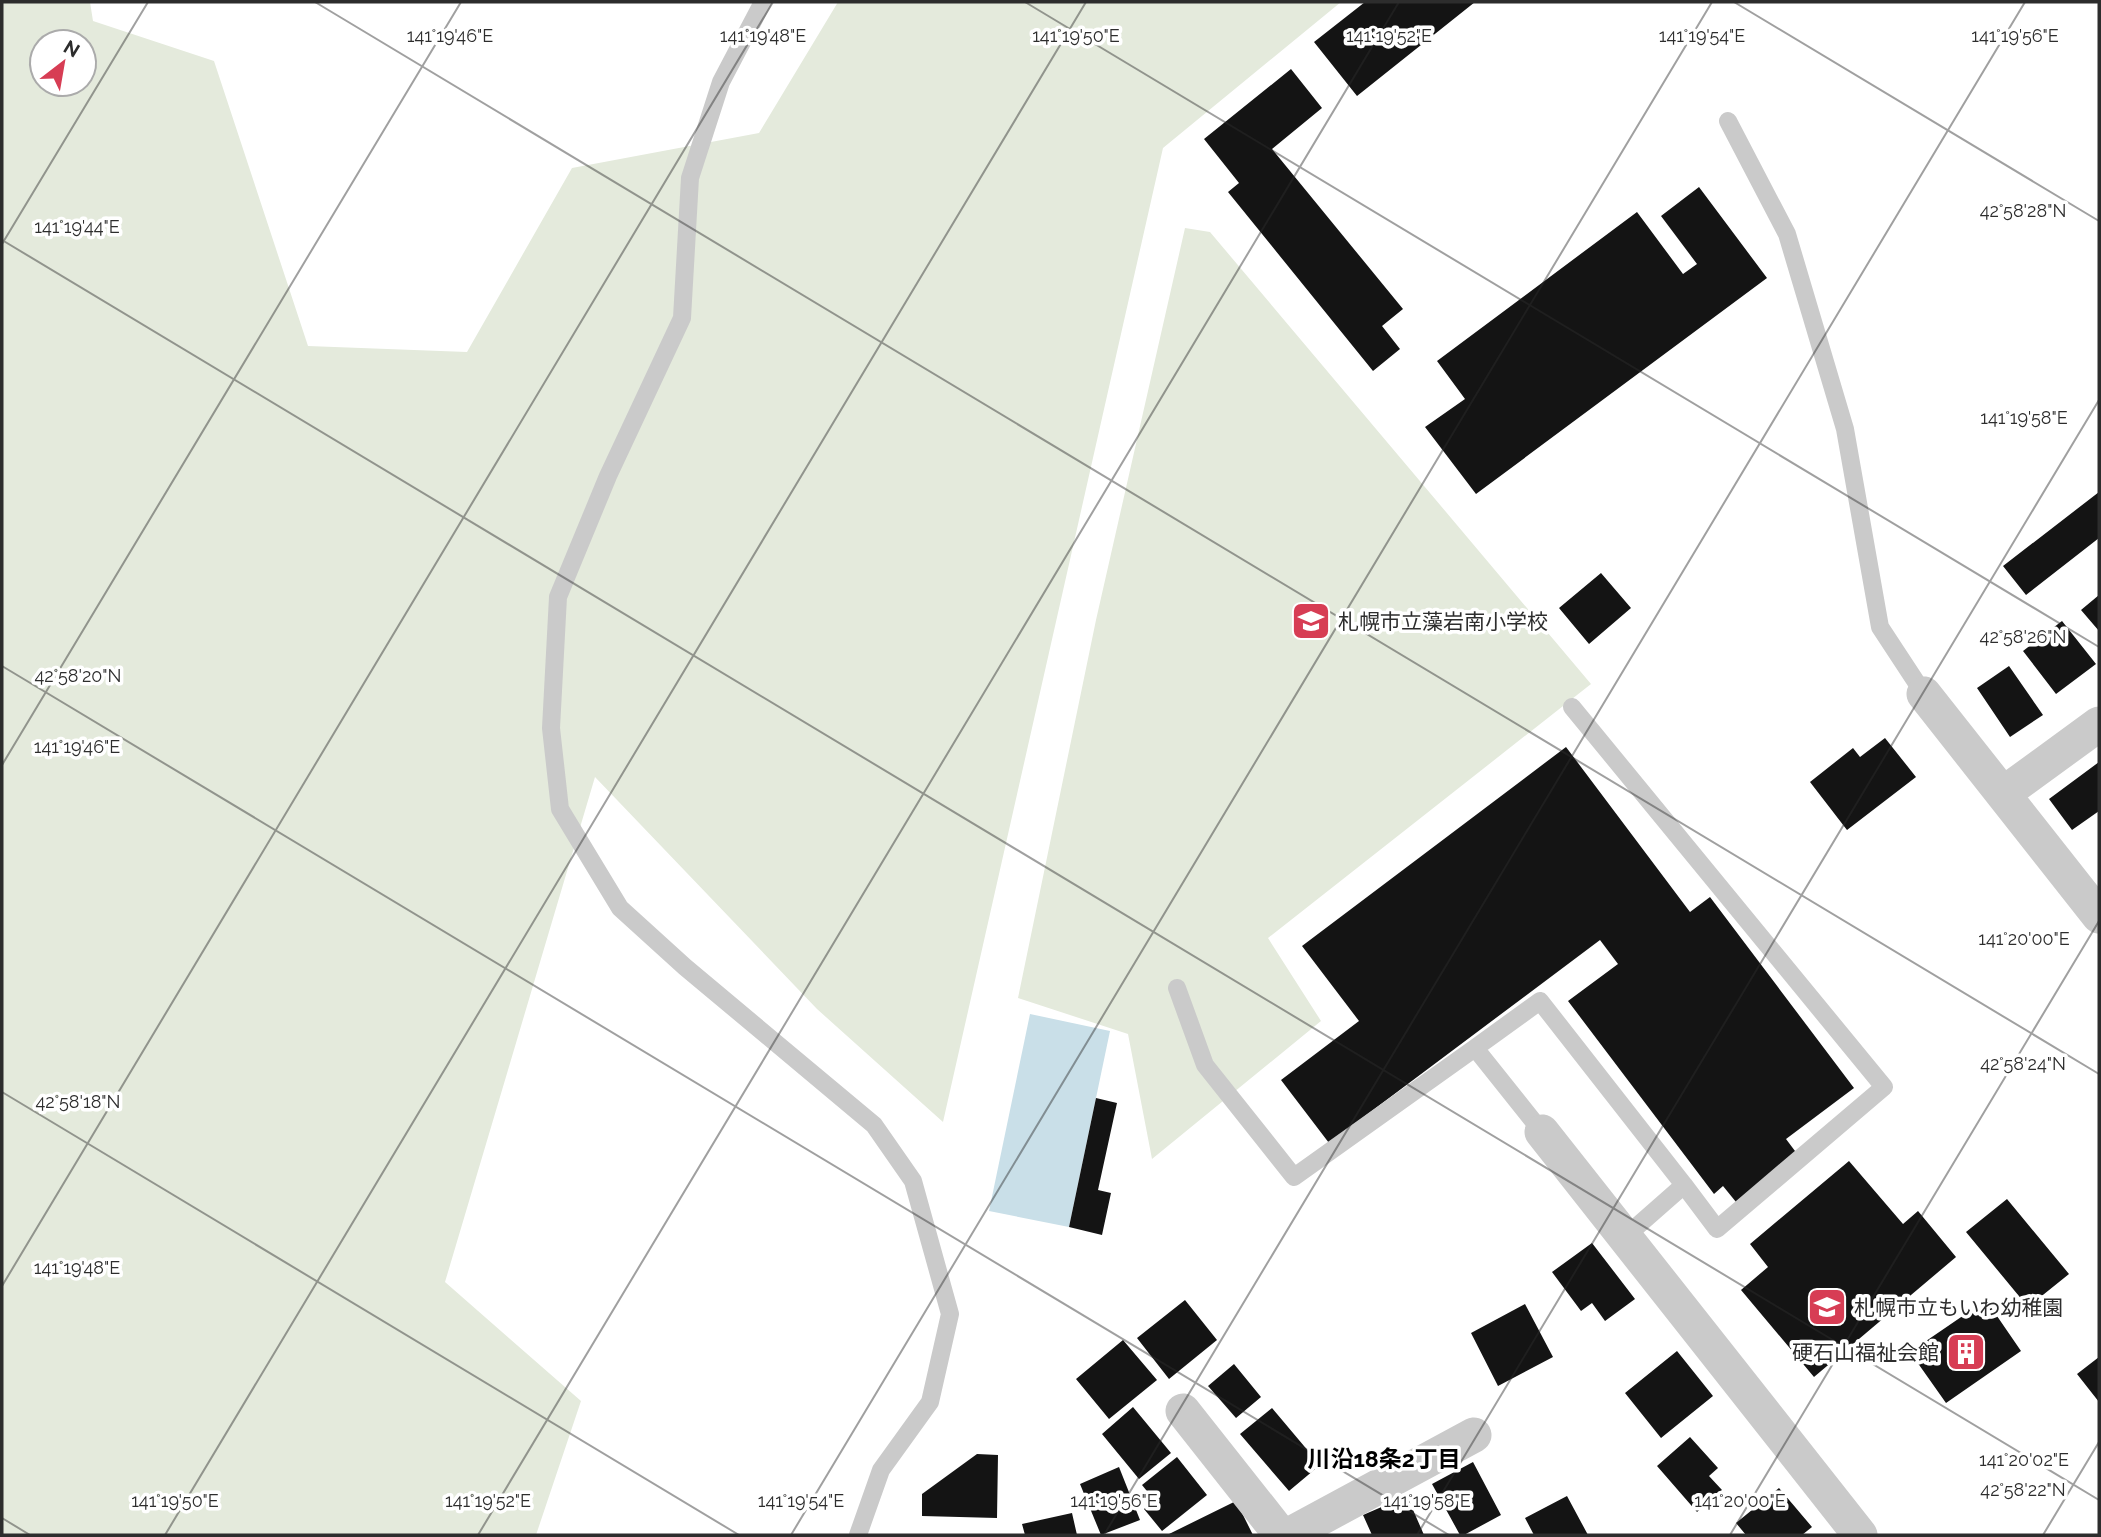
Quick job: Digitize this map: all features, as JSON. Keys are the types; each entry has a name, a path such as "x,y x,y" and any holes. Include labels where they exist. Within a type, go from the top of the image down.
{"street":[{"path":"1924,694 2099,916"},
{"path":"2003,794 2099,724"},
{"path":"1542,1132 1860,1535"},
{"path":"1183,1411 1281,1535"},
{"path":"1289,1535 1474,1435"}],"lane":[{"path":"763,2 721,82 690,178 682,318 608,477 558,597 551,728 560,809 620,908 685,967 874,1125 913,1181 950,1314 930,1402 881,1470 858,1535"},
{"path":"1728,121 1787,234 1845,429 1880,627 1924,694"},
{"path":"1177,988 1205,1065 1294,1177 1540,1001 1717,1229 1884,1087 1572,707"},
{"path":"1475,1048 1542,1132"},
{"path":"1626,1236 1684,1185"}],"shaded area":[{"path":"2,2 90,2 93,21 214,61 308,346 467,352 572,168 759,133 838,2 1341,2 1163,148 943,1122 817,1009 595,777 445,1282 581,1401 536,1535 2,1535"},
{"path":"1185,228 1210,232 1591,684 1268,938 1321,1021 1152,1159 1128,1034 1018,998 1096,620"}],"water":[{"path":"1030,1014 1110,1031 1069,1227 989,1211"}],"building":[{"path":"1365,2 1475,2 1357,96 1314,42"},
{"path":"1291,69 1322,108 1272,149 1403,309 1382,326 1400,349 1373,371 1228,192 1239,183 1204,139"},
{"path":"1699,187 1767,278 1476,494 1425,427 1465,399 1437,361 1637,212 1683,274 1697,264 1661,216"},
{"path":"2099,492 2099,538 2026,595 2003,566"},
{"path":"1601,573 1631,608 1589,644 1559,608"},
{"path":"2099,595 2099,631 2081,610"},
{"path":"2062,621 2096,664 2056,694 2023,651"},
{"path":"2009,666 2043,715 2010,737 1977,688"},
{"path":"1885,738 1916,777 1847,830 1810,782 1853,748 1860,757"},
{"path":"1566,747 1690,912 1710,897 1854,1088 1786,1139 1798,1155 1736,1202 1723,1186 1714,1194 1568,1001 1618,964 1600,940 1329,1143 1281,1080 1359,1021 1302,946"},
{"path":"2099,762 2099,811 2072,830 2049,799"},
{"path":"1096,1098 1117,1103 1098,1190 1111,1193 1102,1235 1069,1227"},
{"path":"1849,1161 1903,1224 1918,1211 1956,1257 1814,1377 1741,1290 1768,1267 1750,1244"},
{"path":"2007,1199 2069,1274 2028,1307 1966,1232"},
{"path":"1592,1243 1635,1299 1605,1321 1592,1303 1581,1311 1552,1272"},
{"path":"1185,1300 1217,1340 1169,1379 1137,1338"},
{"name":"硬石山福祉会館","path":"1986,1300 2021,1351 1946,1403 1910,1352"},
{"path":"1525,1304 1553,1357 1498,1386 1471,1333"},
{"path":"1123,1340 1157,1380 1109,1419 1076,1379"},
{"path":"1677,1351 1713,1396 1661,1438 1625,1393"},
{"path":"2099,1357 2099,1402 2077,1374"},
{"path":"1234,1364 1261,1397 1236,1418 1208,1386"},
{"path":"1133,1407 1171,1453 1139,1479 1102,1434"},
{"path":"1272,1408 1320,1465 1289,1491 1240,1434"},
{"path":"1690,1437 1718,1468 1709,1476 1722,1490 1697,1512 1657,1466"},
{"path":"977,1454 998,1455 997,1518 922,1516 922,1494"},
{"path":"1177,1457 1207,1495 1162,1531 1144,1509 1155,1501 1142,1485"},
{"path":"1473,1462 1501,1515 1460,1535 1432,1484"},
{"path":"1119,1467 1140,1520 1101,1535 1080,1484"},
{"path":"1779,1488 1812,1527 1802,1535 1746,1535 1736,1523"},
{"path":"1407,1496 1424,1535 1372,1535 1363,1515"},
{"path":"1567,1496 1588,1535 1534,1535 1525,1518"},
{"path":"1236,1501 1253,1535 1167,1535"},
{"path":"1072,1513 1077,1535 1025,1535 1022,1524"}],"place":[{"name":"札幌市立藻岩南小学校","path":"1311,621"},
{"name":"札幌市立もいわ幼稚園","path":"1827,1307"},
{"name":"硬石山福祉会館","path":"1966,1352"}],"district":[{"name":"川沿18条2丁目","path":"1384,1458"}]}
